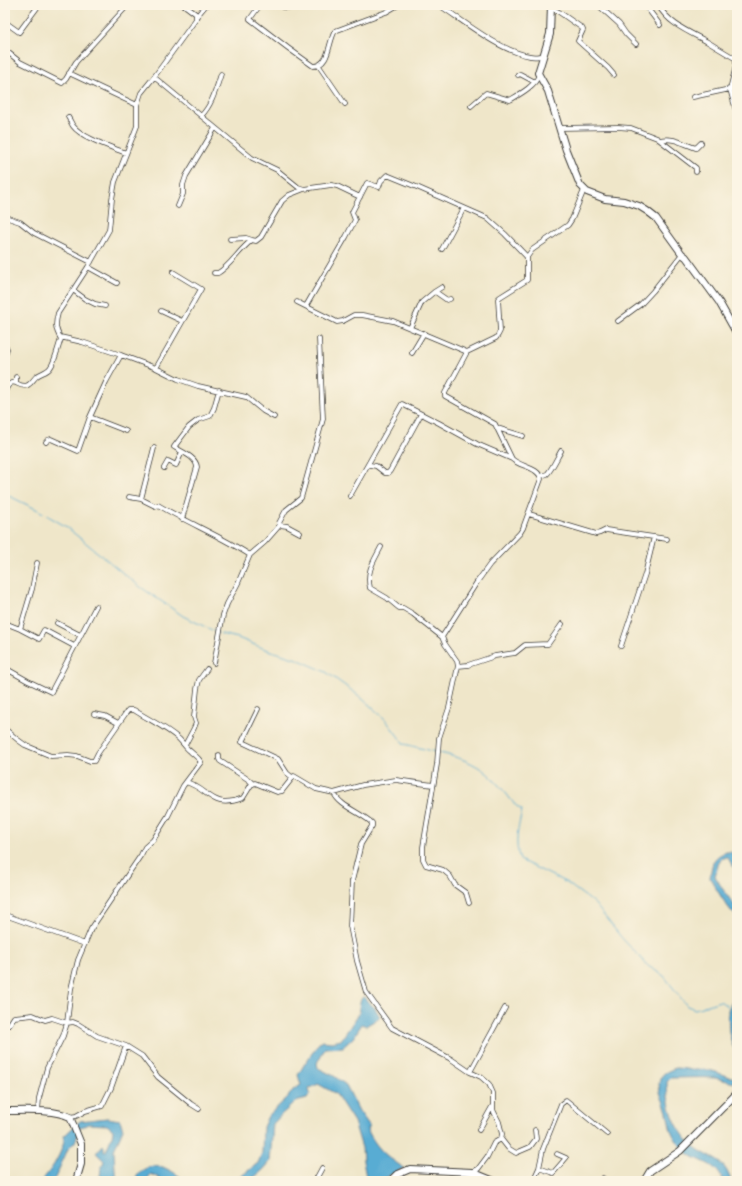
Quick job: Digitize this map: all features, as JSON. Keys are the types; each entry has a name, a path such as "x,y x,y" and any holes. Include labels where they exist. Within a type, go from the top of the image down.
{"street":[{"path":"5,22 19,32 39,5"},
{"path":"5,50 20,62 62,83 76,62 128,5"},
{"path":"184,5 196,15"},
{"path":"206,5 196,15 196,19 192,25 141,93 137,105 137,126 115,182 109,230 88,267 58,313 56,320 56,332 60,337 121,355 198,386 246,397 263,411 274,417"},
{"path":"260,5 250,20 313,66 318,66 324,63 331,44 332,36 335,31 386,12 398,5"},
{"path":"280,5 290,8 296,5"},
{"path":"439,5 505,48 530,56 543,56"},
{"path":"598,5 619,24 636,44"},
{"path":"646,5 660,25"},
{"path":"658,5 668,19 676,26 736,59 736,66 730,89 737,114"},
{"path":"471,106 486,93 510,100 526,90 537,80 550,34 551,6"},
{"path":"551,6 582,28 583,30 578,41 614,75"},
{"path":"318,66 345,104"},
{"path":"69,73 137,105"},
{"path":"201,116 210,104 221,74"},
{"path":"518,75 520,74 535,82"},
{"path":"539,75 548,91 568,157 580,185 587,192 605,199 639,206 656,218 718,302 737,334"},
{"path":"154,77 252,158 277,170 298,187 304,189"},
{"path":"693,97 730,89"},
{"path":"68,117 74,127 82,133 95,141 126,153"},
{"path":"178,206 183,194 183,185 186,176 215,128"},
{"path":"559,128 631,128 660,140 696,168 696,172"},
{"path":"660,140 674,140 696,148 701,143"},
{"path":"306,306 355,220 352,212 367,183 380,187 381,181 387,175 486,218 505,234 527,257"},
{"path":"230,239 246,238 256,242 261,237 282,201 289,195 304,189 331,185 337,186 360,197"},
{"path":"512,459 495,424 445,396 445,393 467,352 496,338 500,331 498,299 527,280 527,257 532,250 568,225 584,190"},
{"path":"442,249 464,208"},
{"path":"5,217 20,222 34,234 91,262"},
{"path":"214,272 218,273 225,269 244,246 252,240"},
{"path":"618,321 641,304 654,291 682,254"},
{"path":"88,267 117,283"},
{"path":"156,368 201,288 173,272"},
{"path":"410,328 422,302 442,287"},
{"path":"73,290 85,299 95,304 104,306"},
{"path":"434,292 447,300 450,299"},
{"path":"297,302 337,322 343,321 354,315 393,320 467,352"},
{"path":"161,311 182,321"},
{"path":"412,353 424,333"},
{"path":"5,391 7,383 11,382 26,386 37,375 49,369 59,345 61,339 60,337"},
{"path":"214,662 223,615 250,555 280,525 279,523 286,510 301,498 323,419 319,339"},
{"path":"5,346 7,349 5,355"},
{"path":"46,442 51,439 78,451 90,417 106,382 121,355"},
{"path":"16,377 16,383"},
{"path":"182,519 197,467 196,463 191,457 174,447 189,427 198,420 210,416 219,390"},
{"path":"350,496 402,404 477,444 534,470 541,476"},
{"path":"370,465 376,466 385,473 390,471 421,414"},
{"path":"90,417 126,431"},
{"path":"497,428 523,436"},
{"path":"141,499 154,448"},
{"path":"541,476 547,474 561,451"},
{"path":"164,468 168,461 176,465 182,452"},
{"path":"442,637 490,564 520,533 529,514 541,480 541,476"},
{"path":"129,497 141,499 154,506 158,505 182,519 238,547 250,555"},
{"path":"529,514 596,534 606,530 667,539"},
{"path":"280,525 287,526 300,533"},
{"path":"621,646 645,574 654,537"},
{"path":"381,547 370,570 368,579 370,588 387,598 399,608 403,608 413,614 442,637 457,661 458,666 449,708 440,738 423,847 423,860 426,865 442,870 450,876 455,885 466,893 469,903"},
{"path":"20,629 32,589 37,563"},
{"path":"5,674 6,668 51,692 96,606"},
{"path":"5,623 39,639 44,630 74,646"},
{"path":"57,624 80,635"},
{"path":"458,666 468,665 495,656 515,653 526,645 548,644 562,624"},
{"path":"185,745 196,723 194,717 199,680 207,669"},
{"path":"258,709 242,742 278,759 287,773 293,778 294,776 316,789 334,793 363,785 396,780 433,785"},
{"path":"5,729 25,745 51,756 77,756 94,761 128,710 134,710 179,739 201,762 183,786 168,816 153,840 145,848 91,929 78,960 71,989 67,1023 63,1036 47,1068 39,1098 38,1111"},
{"path":"94,714 105,716 118,723"},
{"path":"219,755 220,761 253,784 255,783 277,792 282,791 293,778"},
{"path":"186,782 192,784 217,801 226,802 243,798 253,784"},
{"path":"334,793 335,797 372,823 372,826 361,844 352,881 350,926 357,961 366,992 392,1028 470,1072 482,1077 489,1084 493,1093 493,1110 499,1122 502,1134 500,1139 494,1143 487,1157 478,1169 472,1172"},
{"path":"5,915 85,944"},
{"path":"470,1072 504,1008"},
{"path":"9,1025 14,1017 32,1015 45,1020 52,1018 67,1023 73,1022 78,1024 97,1036 126,1046 142,1056 158,1077 199,1109"},
{"path":"5,1111 38,1111 64,1114 70,1117 102,1106 111,1088 126,1046"},
{"path":"644,1181 650,1171 680,1150 737,1093"},
{"path":"533,1181 539,1168 543,1149 558,1110 561,1104 566,1100 607,1134"},
{"path":"479,1130 493,1105"},
{"path":"70,1117 81,1144 81,1164 76,1181"},
{"path":"500,1139 508,1148 516,1153 530,1147 536,1139 535,1130"},
{"path":"539,1168 553,1173 566,1158 557,1154"},
{"path":"315,1181 322,1168"},
{"path":"390,1181 396,1175 410,1169 472,1172 494,1181"}],"water":[{"path":"731,852 735,856 735,859 737,860 737,869 733,867 727,857 721,859 719,862 715,876 737,909 737,917 726,904 710,878 712,865 718,856"},
{"path":"737,992 737,1003 733,1020 737,1041 737,1055 729,1033 728,1010"},
{"path":"364,996 375,1008 380,1017 366,1026 362,1024 353,1038 343,1047 325,1048 317,1063 318,1068 334,1076 346,1085 359,1111 369,1125 367,1129 374,1142 387,1156 404,1168 385,1178 383,1181 363,1181 366,1177 362,1148 354,1122 336,1094 318,1084 309,1089 310,1094 307,1099 295,1102 273,1124 270,1162 263,1170 250,1181 228,1181 240,1177 258,1163 262,1153 263,1127 268,1116 288,1097 293,1090 301,1085 298,1075 319,1043 322,1041 332,1042 341,1040 360,1012 361,999"},
{"path":"675,1068 710,1070 729,1077 737,1077 737,1083 715,1078 671,1078 667,1082 667,1091 671,1110 678,1127 689,1142 702,1152 717,1160 725,1168 731,1181 723,1181 720,1174 711,1166 685,1151 672,1133 660,1093 659,1083 660,1079 666,1072"},
{"path":"107,1118 120,1120 123,1129 114,1150 115,1170 118,1181 102,1181 100,1177 101,1168 104,1161 96,1153 103,1145 104,1151 106,1151 113,1130 107,1125 88,1124 80,1128 75,1142 68,1149 55,1178 52,1181 41,1181 57,1160 64,1142 64,1136 80,1121"},
{"path":"153,1166 163,1167 182,1178 192,1179 195,1181 161,1181 158,1177 151,1174 146,1181 134,1181 142,1171"}],"waterway":[{"path":"5,494 38,510 65,526 139,586 183,616 218,633"},
{"path":"221,634 238,638 265,649 297,659 326,672 358,695 385,719 404,744 436,752"},
{"path":"440,753 465,760 483,770 492,777 514,803 522,810 517,841 520,860 567,883 594,903 621,937 648,966 664,976 687,1006 695,1009 720,1001 728,1007"}]}
